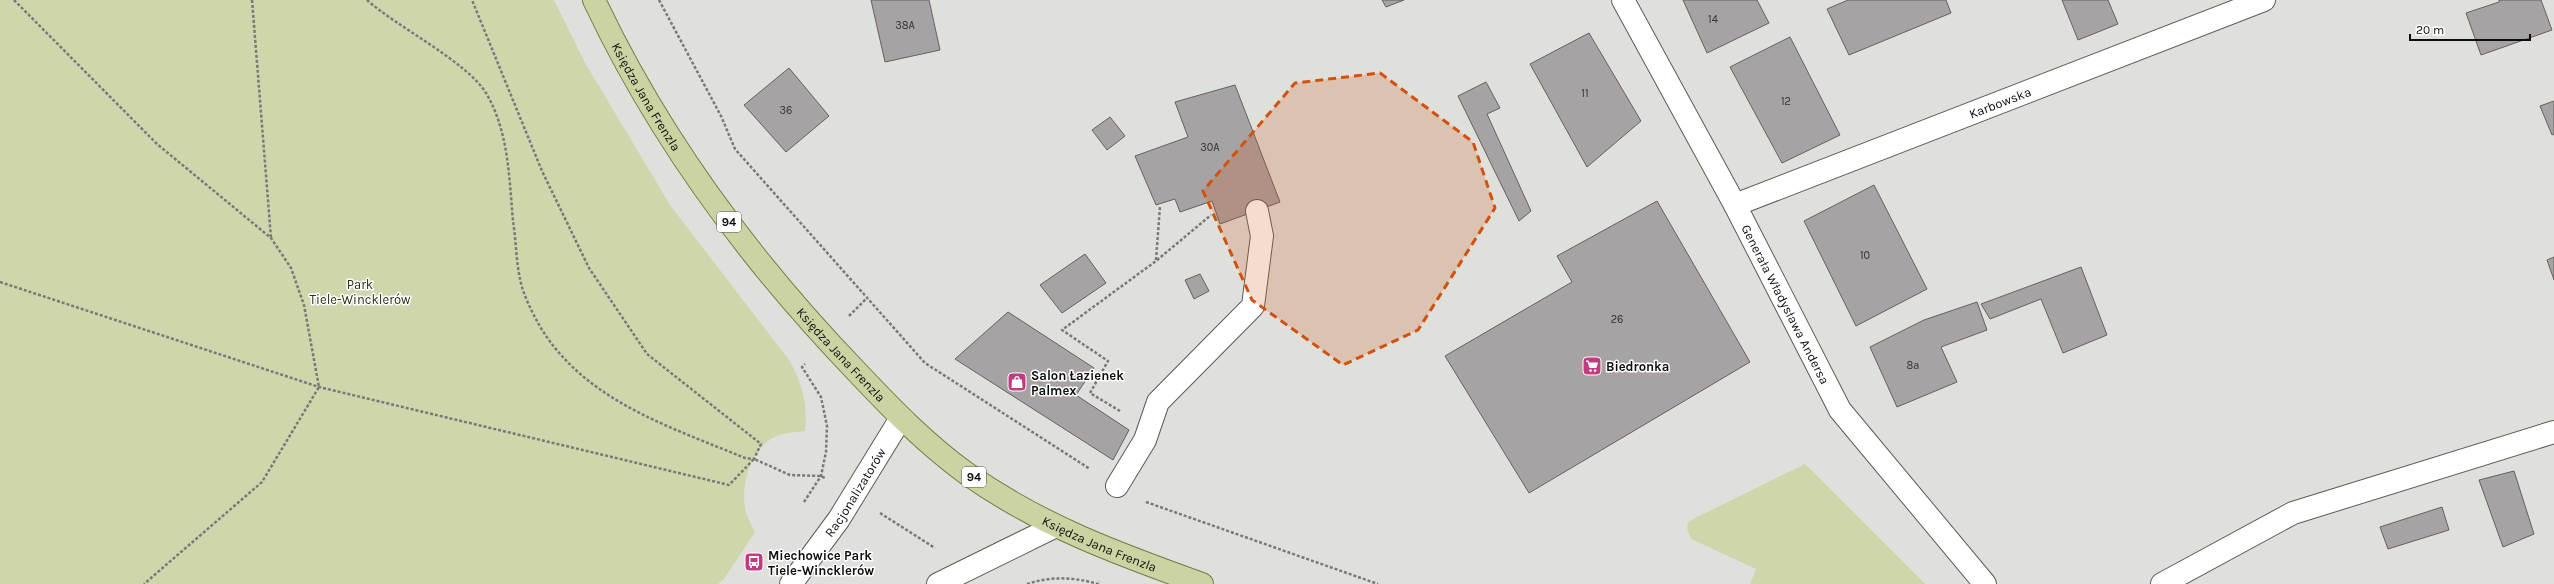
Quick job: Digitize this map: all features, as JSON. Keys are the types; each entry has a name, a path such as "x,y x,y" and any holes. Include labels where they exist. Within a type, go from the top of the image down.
{"main road":[{"name":"Księdza Jana Frenzla","path":"594,0 628,68 673,142 760,264 826,341 901,418 966,472 1054,527 1111,552 1202,584"}],"street":[{"name":"Generała Władysława Andersa","path":"1623,0 1735,205 1840,410 1985,584"},
{"name":"Karbowska","path":"1735,205 2264,0"},
{"path":"1117,486 1145,440 1158,402 1253,306 1262,236 1257,211"},
{"name":"Racjonalizatorów","path":"791,584 853,496 901,418"},
{"path":"2162,584 2293,513 2554,432"},
{"path":"948,579 1054,527"}],"path":[{"path":"14,0 157,144 271,238 291,268 304,305 319,387 262,482 144,584"},
{"path":"252,0 271,238"},
{"path":"366,0 381,13 453,62 485,92 500,122 503,137 520,280 531,310 544,333 569,365 590,383 634,410 745,458 754,459 790,475 821,476 944,553 948,579"},
{"path":"0,282 319,387 729,485 754,459 761,444 647,354 589,268 542,170 472,0"},
{"path":"659,0 721,116 735,149 925,363 1134,497 1378,584"},
{"path":"1156,261 1160,206"},
{"path":"1148,428 1090,393 1108,361 1062,330 1156,261 1211,215"},
{"path":"804,502 821,476 826,452 827,426 821,397 802,367 867,298"}],"highlighted area":[{"path":"1380,73 1473,142 1495,208 1418,330 1343,365 1252,300 1203,191 1295,83"}],"green space":[{"name":"Park Tiele-Wincklerów","path":"0,0 554,0 584,61 670,205 789,360 801,385 806,412 805,431 785,434 771,439 760,449 750,465 745,484 744,504 746,513 755,532 724,579 718,584 0,584"},
{"path":"1805,464 1925,584 1750,584 1756,569 1691,539 1687,529 1688,523 1693,519"}],"building":[{"path":"871,0 929,0 940,50 885,62"},
{"path":"1382,0 1404,0 1386,7"},
{"path":"1683,0 1757,0 1769,23 1707,53"},
{"path":"1848,0 1946,0 1951,13 1849,55 1827,9"},
{"path":"2062,0 2108,0 2118,24 2078,40"},
{"path":"2499,0 2541,0 2552,30 2481,55 2466,13 2499,2"},
{"path":"1589,33 1641,121 1587,167 1530,64"},
{"path":"1790,37 1840,135 1782,163 1730,67"},
{"path":"789,68 829,116 786,152 744,105"},
{"path":"1486,82 1500,108 1487,114 1531,211 1519,221 1458,96"},
{"path":"1235,85 1280,202 1220,224 1212,201 1180,212 1175,199 1156,205 1135,156 1188,137 1175,102"},
{"path":"2554,101 2554,134 2552,135 2540,106"},
{"path":"1110,117 1125,136 1107,150 1092,130"},
{"path":"1874,185 1927,289 1856,326 1804,221"},
{"path":"1657,201 1750,362 1529,493 1445,356 1572,282 1557,256"},
{"path":"1085,254 1106,283 1062,313 1040,285"},
{"path":"2554,257 2554,280 2547,260"},
{"path":"2081,267 2107,335 2063,353 2041,299 1990,319 1981,304"},
{"path":"1200,274 1209,291 1194,299 1185,280"},
{"path":"1977,302 1987,330 1941,347 1957,382 1897,407 1870,347 1924,320"},
{"path":"1008,312 1094,368 1076,395 1129,430 1113,460 955,359"},
{"path":"2514,471 2534,534 2503,547 2479,480"},
{"path":"2442,507 2449,530 2388,549 2380,527"}],"place":[{"name":"Biedronka","path":"1592,366"},
{"name":"Salon Łazienek Palmex","path":"1017,382"},
{"name":"Miechowice Park Tiele-Wincklerów","path":"754,562"}]}
